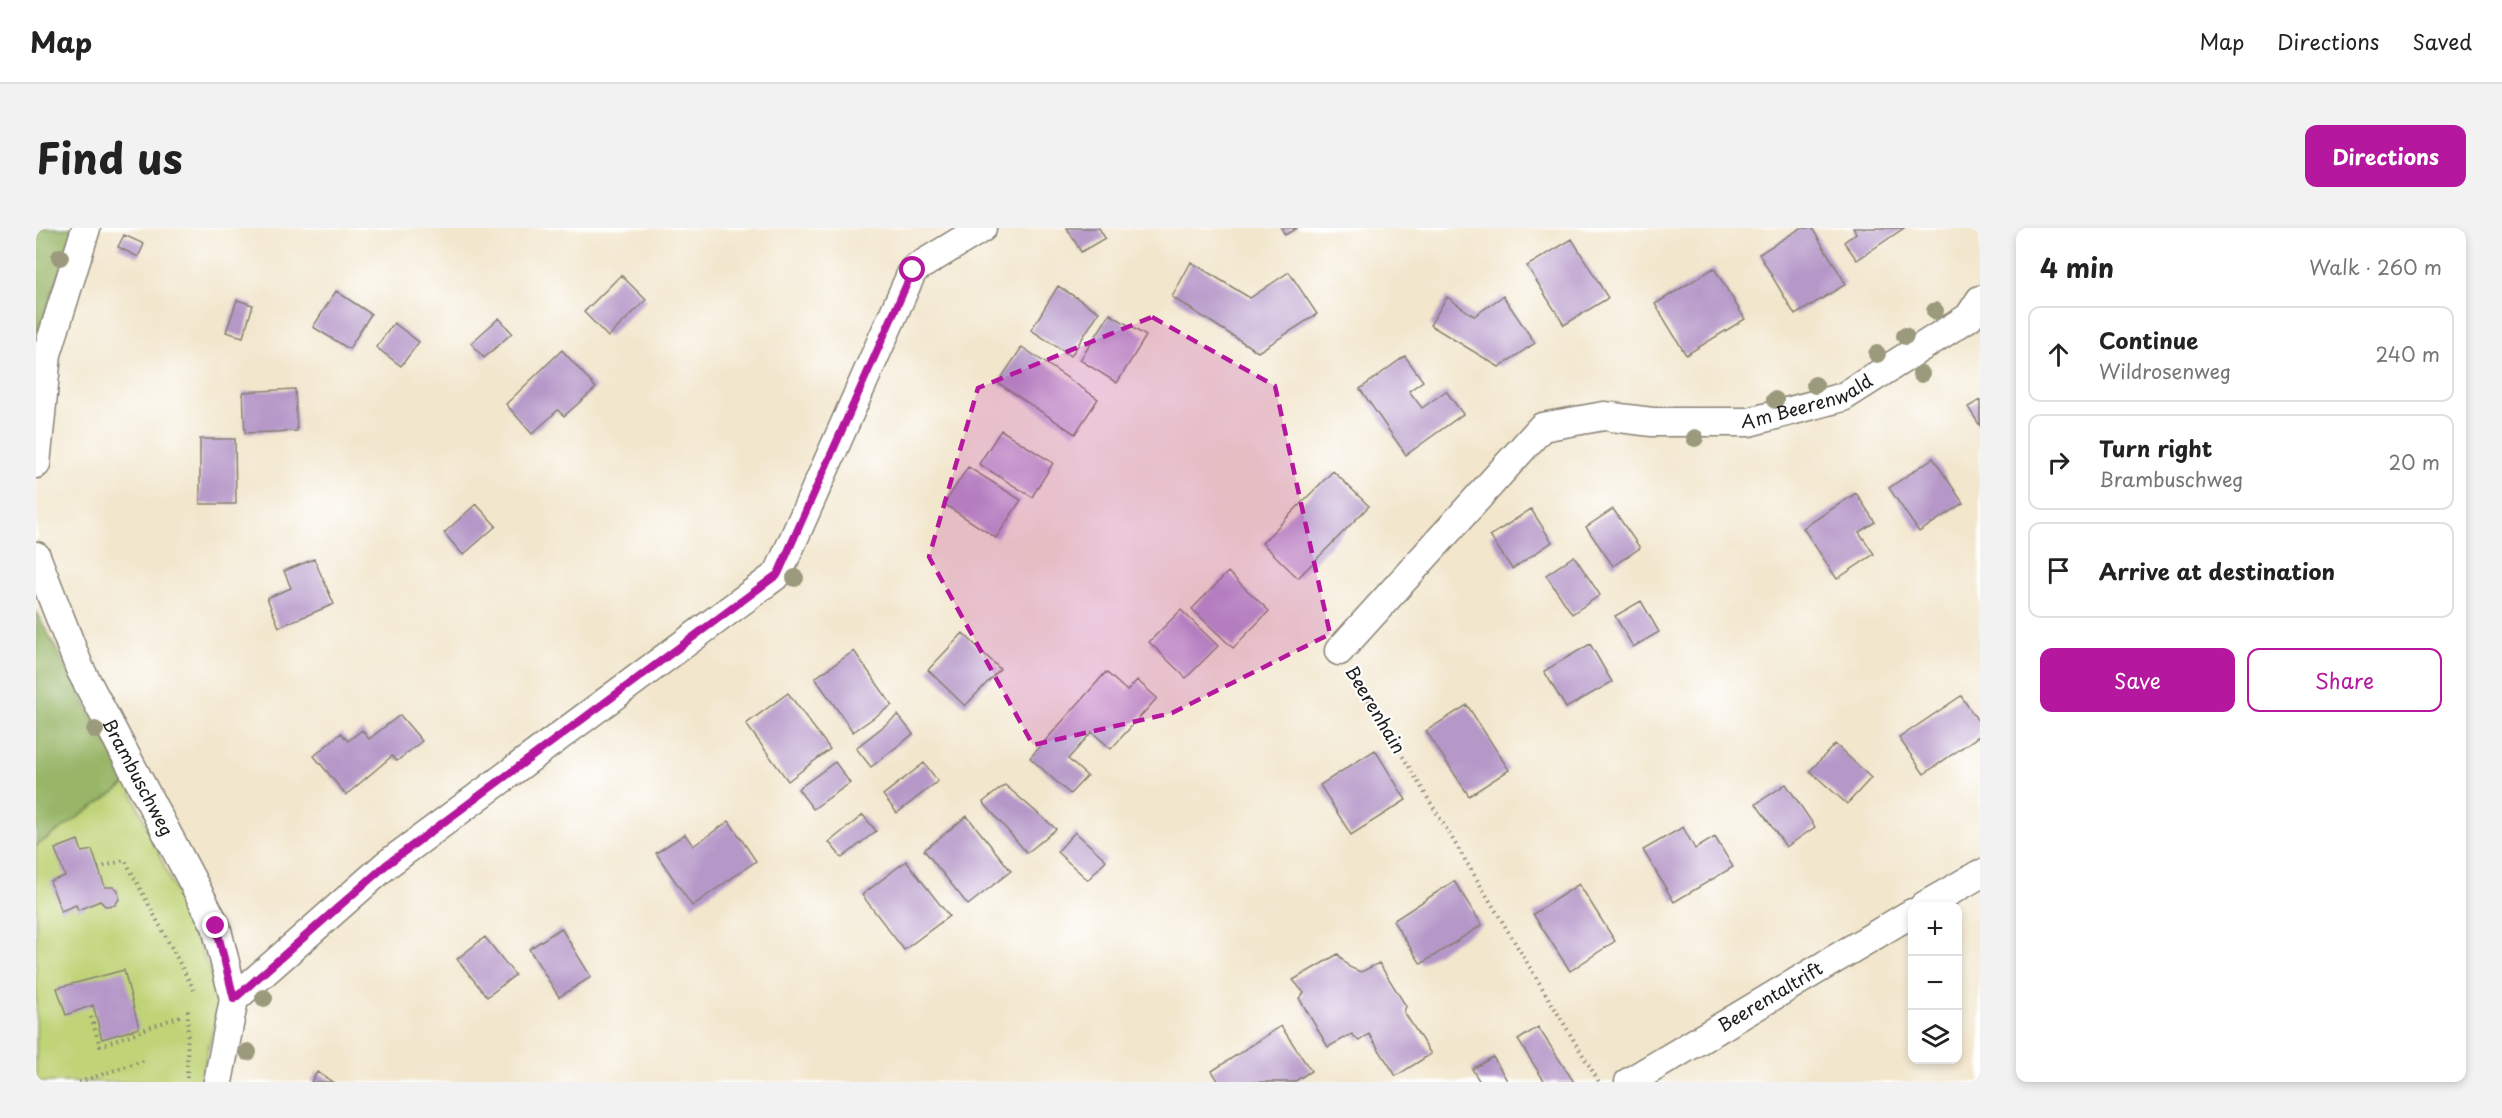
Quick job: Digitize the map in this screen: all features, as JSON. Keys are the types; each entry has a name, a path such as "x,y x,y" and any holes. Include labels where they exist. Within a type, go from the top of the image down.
{"street":[{"path":"36,464 47,354 86,228"},
{"path":"218,1082 234,999 386,865 778,574 913,270 981,228"},
{"name":"Am Beerenwald","path":"1604,416 1652,422 1749,422 1843,397 1970,317 1980,300"},
{"name":"Beerenhain","path":"1339,651 1542,427 1604,416"},
{"name":"Brambuschweg","path":"36,556 80,669 216,926 234,999"},
{"path":"1931,902 1980,874"},
{"name":"Beerentaltrift","path":"1629,1082 1908,915"}],"path":[{"name":"Beerenhain","path":"1339,651 1599,1082"},
{"path":"98,867 125,860 194,990"},
{"path":"187,1082 188,1008"},
{"path":"91,1017 100,1046 183,1015"},
{"path":"79,1082 145,1060"}],"highlighted area":[{"path":"1152,317 1275,386 1330,634 1172,713 1033,745 929,557 978,388"}],"green space":[{"path":"41,228 75,228 36,339 36,237"},
{"path":"36,611 128,783 36,846"},
{"path":"128,783 221,996 200,1082 36,1082 36,846"}],"building":[{"path":"1067,228 1099,228 1105,238 1081,252"},
{"path":"1281,228 1297,228 1285,235"},
{"path":"1801,228 1812,228 1846,284 1795,315 1759,254"},
{"path":"1853,228 1904,228 1857,260 1844,242 1856,233"},
{"path":"124,235 144,244 138,257 118,247"},
{"path":"1572,239 1608,298 1564,325 1527,266"},
{"path":"1191,262 1250,298 1289,272 1317,314 1258,352 1172,297"},
{"path":"1714,268 1745,319 1686,355 1655,304"},
{"path":"621,275 646,300 608,337 584,312"},
{"path":"1058,286 1099,312 1071,356 1031,330"},
{"path":"336,291 371,314 349,349 313,327"},
{"path":"1503,296 1535,343 1499,367 1430,325 1447,297 1474,316"},
{"path":"237,300 253,305 243,337 226,332"},
{"path":"1110,314 1146,336 1117,383 1080,360"},
{"path":"499,318 512,333 484,358 471,343"},
{"path":"394,323 419,342 401,366 376,347"},
{"path":"1022,347 1098,399 1075,434 998,383"},
{"path":"562,350 596,388 564,416 558,410 532,434 506,404"},
{"path":"1405,356 1423,381 1409,391 1422,408 1446,391 1463,414 1406,455 1360,389"},
{"path":"295,389 297,431 245,433 243,392"},
{"path":"1980,400 1980,426 1968,407"},
{"path":"1001,430 1053,463 1032,497 979,464"},
{"path":"200,439 235,439 236,504 200,504"},
{"path":"1933,458 1963,503 1919,532 1889,488"},
{"path":"968,467 1021,500 996,538 944,504"},
{"path":"1333,471 1369,506 1298,578 1262,543"},
{"path":"1856,493 1875,522 1859,532 1874,554 1837,579 1803,528"},
{"path":"476,504 496,526 463,555 444,533"},
{"path":"1531,509 1552,542 1512,569 1490,536"},
{"path":"1613,509 1640,548 1613,566 1586,527"},
{"path":"1574,556 1600,595 1572,614 1546,575"},
{"path":"314,559 334,604 279,627 267,598 291,588 284,571"},
{"path":"1228,572 1269,611 1233,648 1192,609"},
{"path":"1641,601 1659,632 1633,647 1615,616"},
{"path":"1181,610 1218,646 1186,678 1149,642"},
{"path":"963,633 1000,669 965,706 928,670"},
{"path":"1590,644 1612,682 1566,708 1544,671"},
{"path":"854,651 892,705 853,732 815,678"},
{"path":"1106,672 1127,691 1137,680 1157,698 1111,749 1092,732 1068,759 1087,776 1070,794 1030,758"},
{"path":"788,693 830,749 788,781 746,724"},
{"path":"1961,696 1980,724 1980,735 1924,774 1899,738"},
{"path":"1467,705 1509,770 1469,796 1426,731"},
{"path":"400,715 422,741 397,761 392,756 346,795 314,756 341,733 348,741 362,730 369,739"},
{"path":"898,715 913,734 871,767 856,748"},
{"path":"1835,744 1871,778 1847,804 1810,771"},
{"path":"1375,750 1406,800 1351,835 1320,785"},
{"path":"835,762 850,783 813,809 798,789"},
{"path":"924,763 938,781 897,813 883,795"},
{"path":"1786,784 1815,827 1786,847 1756,804"},
{"path":"1005,785 1056,829 1027,853 983,802"},
{"path":"863,815 876,831 842,858 829,842"},
{"path":"967,816 1011,871 968,905 924,850"},
{"path":"729,821 756,861 692,906 656,853 685,834 693,846"},
{"path":"1683,827 1695,849 1715,837 1733,867 1674,902 1643,850"},
{"path":"1075,832 1106,860 1088,880 1057,852"},
{"path":"78,840 82,852 92,850 105,887 114,887 118,890 119,899 115,905 105,906 100,901 78,910 76,905 61,911 50,881 65,876 55,849"},
{"path":"906,861 949,916 904,950 862,895"},
{"path":"1454,881 1482,925 1421,964 1393,921"},
{"path":"1579,884 1615,941 1570,971 1533,914"},
{"path":"561,928 591,977 559,997 529,949"},
{"path":"485,937 515,975 487,997 457,959"},
{"path":"1338,954 1349,967 1361,972 1379,963 1406,1006 1404,1012 1431,1054 1396,1076 1369,1034 1359,1041 1352,1034 1328,1047 1299,998 1304,993 1293,980"},
{"path":"124,970 139,1028 102,1039 93,1005 66,1015 57,988"},
{"path":"1281,1026 1311,1071 1294,1082 1219,1082 1212,1071"},
{"path":"1538,1027 1574,1082 1545,1082 1518,1040"},
{"path":"1493,1057 1508,1082 1480,1082 1472,1069"},
{"path":"317,1072 333,1082 311,1082"}],"route":[{"path":"216,926 234,999 386,865 778,574 913,270"}]}
